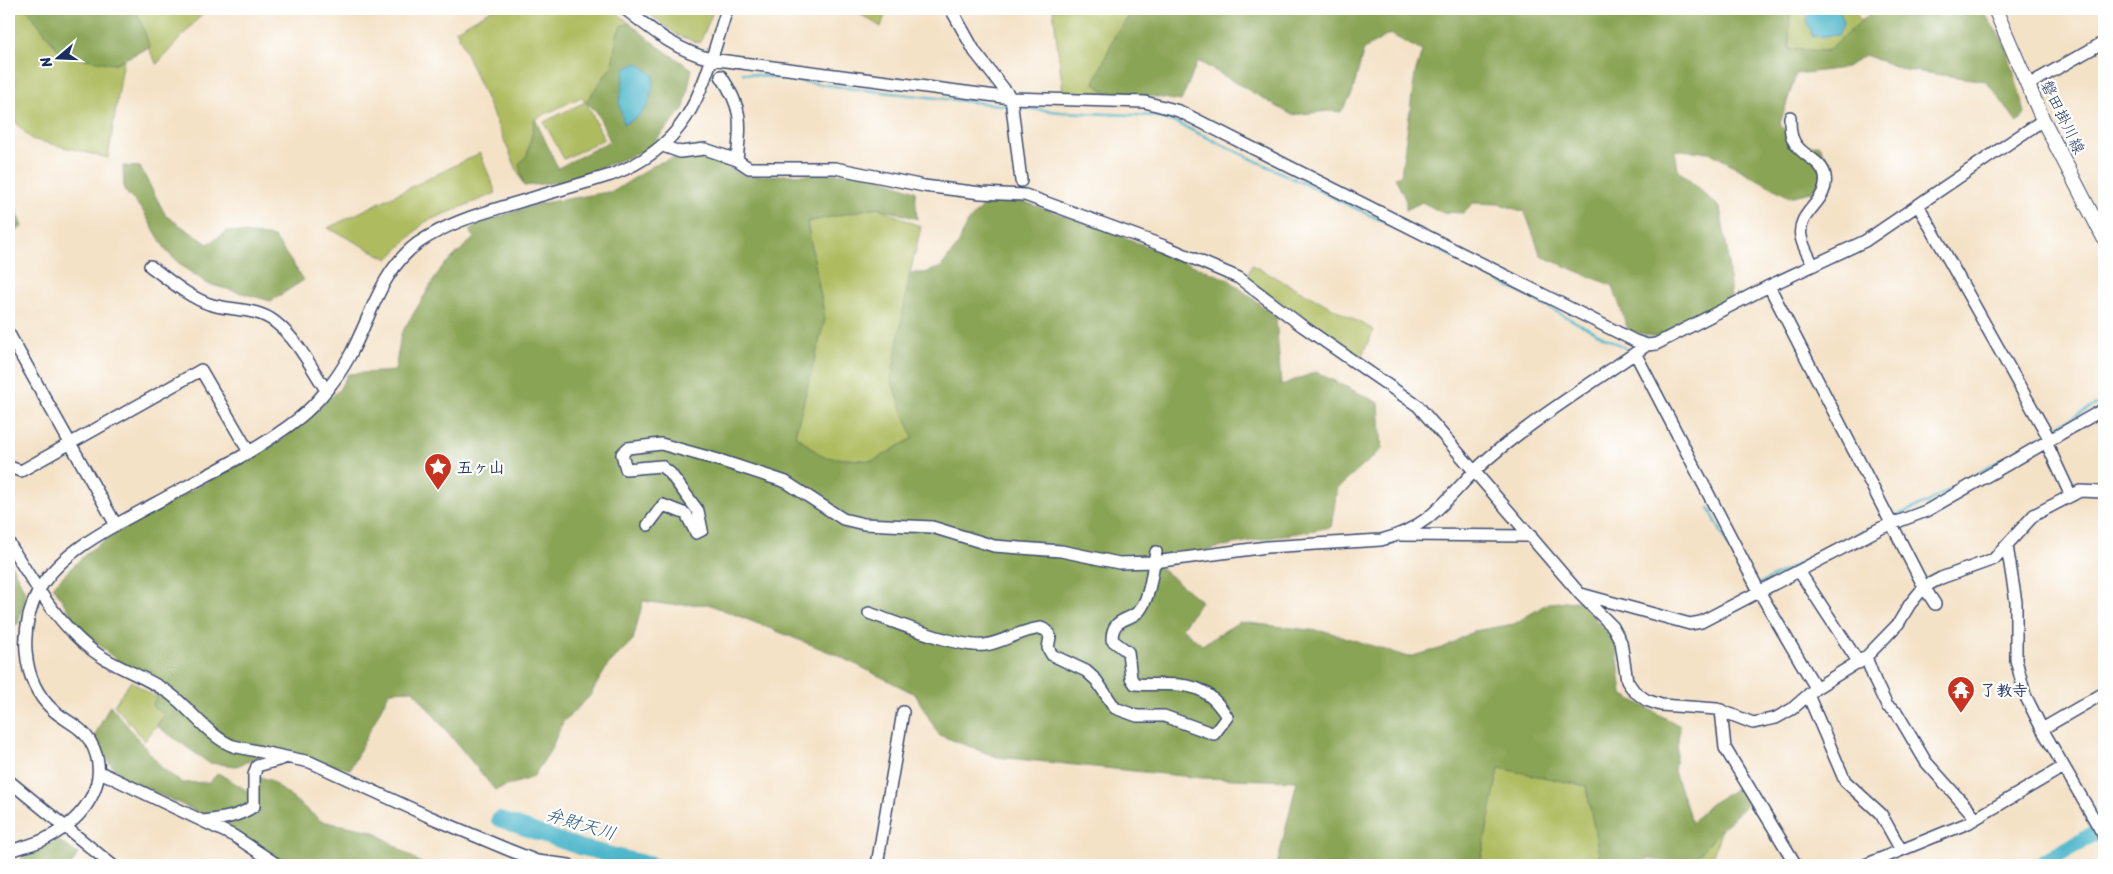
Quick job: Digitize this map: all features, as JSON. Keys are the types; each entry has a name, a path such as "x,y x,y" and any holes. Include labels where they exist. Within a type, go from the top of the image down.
{"main road":[{"name":"磐田掛川線","path":"1995,9 2043,120 2104,238"}],"street":[{"path":"625,9 660,37 694,55 711,60 1011,98 1145,102 1179,111 1634,341 1647,345 1656,344 1769,286 1865,241 2043,120"},
{"path":"9,852 50,837 66,826 93,797 98,785 100,772 98,758 89,739 76,724 53,710 41,695 32,678 26,655 25,638 31,607 48,576 64,560 116,525 249,452 301,416 326,390 349,357 381,288 392,270 417,244 455,221 632,167 652,156 683,123 692,107 702,86 727,9"},
{"path":"951,9 975,52 1011,98 1021,181"},
{"path":"2028,85 2104,42"},
{"path":"721,76 739,110 740,129 736,160"},
{"path":"1790,117 1791,134 1796,146 1818,163 1826,177 1822,197 1802,220 1801,236 1813,265"},
{"path":"663,146 680,152 706,149 736,160 749,168 834,168 924,186 980,193 1025,195 1164,246 1239,278 1418,406 1580,594 1613,627 1622,642 1627,680 1634,691 1646,700 1661,704 1721,710 1753,723 1776,718 1792,709 1812,692 1863,660 1898,624 1910,604 1924,587 1941,578 1994,559 2007,546 2019,528 2034,515 2071,496 2090,490 2104,492"},
{"path":"1918,206 2048,441 2071,496"},
{"path":"150,266 179,287 208,304 254,312 273,321 286,332 326,390"},
{"path":"1769,286 1924,587 1935,604"},
{"path":"9,334 116,525"},
{"path":"648,525 663,505 686,514 696,533 702,530 698,511 670,473 661,466 626,469 622,454 628,448 660,444 722,461 786,482 843,519 864,524 932,526 994,546 1061,550 1119,563 1155,557 1267,547 1381,540 1399,535 1431,517 1475,470 1530,426 1647,345"},
{"path":"1635,353 1812,692 1845,781 1881,814 1901,850"},
{"path":"9,467 21,471 201,370 249,452"},
{"path":"1580,594 1690,624 1701,622 1892,524 1926,510 2104,409"},
{"path":"1399,535 1430,537 1531,536"},
{"path":"9,543 39,590 81,642 114,665 169,693 187,707 222,741 233,746 310,762 430,817 537,861 569,865"},
{"path":"2007,546 2016,602 2016,660 2025,694 2063,767 2104,836"},
{"path":"869,613 935,636 970,644 985,645 1041,628 1047,630 1050,637 1048,648 1052,655 1077,666 1091,676 1115,708 1137,716 1164,716 1214,734 1227,717 1210,695 1191,686 1135,684 1131,678 1128,652 1112,640 1116,626 1124,618 1139,611 1146,596 1155,557"},
{"path":"1799,571 1834,629 1863,660 1887,706 1897,713 1926,762 1976,818"},
{"path":"2042,729 2104,692"},
{"path":"1721,710 1725,748 1796,865"},
{"path":"877,865 903,712"},
{"path":"203,821 226,819 244,813 254,806 254,774 257,766 289,758"},
{"path":"1865,865 1976,818 2063,767"},
{"path":"100,772 234,836 278,865"},
{"path":"9,781 112,865"}],"green space":[{"path":"9,9 27,9 62,55 124,59 108,158 31,139 9,115"},
{"path":"27,9 136,9 150,47 114,64 62,55"},
{"path":"126,9 202,9 204,12 157,64"},
{"path":"493,9 612,9 630,23 621,26 617,35 612,66 586,102 604,139 564,159 544,122 585,102 581,97 535,119 524,186 456,30"},
{"path":"643,9 714,9 700,43 679,36"},
{"path":"852,9 887,9 881,27"},
{"path":"1053,9 1135,9 1116,33 1094,83 1107,93 1063,92"},
{"path":"1135,9 1790,9 1789,49 1827,51 1875,9 1981,9 2006,45 2025,113 2018,123 1986,81 1905,70 1865,55 1845,68 1796,74 1780,124 1796,146 1819,145 1834,167 1824,189 1789,197 1709,152 1675,150 1678,170 1720,208 1727,248 1731,300 1656,337 1628,330 1613,286 1541,256 1525,212 1500,204 1473,203 1463,213 1441,212 1422,202 1406,210 1406,201 1395,177 1401,175 1415,74 1422,51 1390,34 1364,49 1352,94 1341,112 1329,111 1292,115 1198,61 1181,101 1126,92 1107,93 1094,83 1116,33"},
{"path":"1790,9 1854,9 1862,23 1827,51 1789,49"},
{"path":"630,23 656,45 692,69 684,108 648,149 567,181 524,186 519,164 527,155 535,119 558,168 610,141 597,112 586,102 612,66 617,35 621,26"},
{"path":"480,153 496,193 425,222 388,259 328,228"},
{"path":"673,158 710,159 745,176 866,173 915,191 917,219 877,207 807,222 825,319 795,435 823,457 873,461 913,438 891,380 910,273 925,273 941,267 958,245 967,223 989,199 1027,203 1104,229 1229,280 1276,317 1281,385 1316,372 1379,403 1382,449 1337,489 1331,527 1234,544 1157,562 1158,566 1201,601 1182,628 1202,645 1239,622 1328,632 1408,657 1443,648 1474,631 1514,624 1548,603 1579,601 1616,642 1622,694 1680,726 1674,771 1692,823 1709,805 1745,783 1750,802 1722,828 1690,864 1646,859 1643,865 1601,865 1586,786 1499,768 1480,865 1277,865 1297,781 1202,778 997,757 939,735 915,694 837,655 708,604 670,605 643,601 633,640 608,665 589,697 563,722 550,751 533,777 495,790 413,690 390,691 350,769 268,754 236,766 209,763 157,726 164,714 152,706 157,697 135,675 81,630 53,586 89,551 123,529 280,441 339,390 348,374 395,371 401,334 442,267 474,238 469,230 483,222 538,204 614,191 656,164"},
{"path":"123,166 140,167 166,216 208,244 228,231 274,237 304,280 271,301 208,284 183,267 167,252 143,211 124,190"},
{"path":"9,191 22,227 9,234"},
{"path":"877,207 921,227 910,273 919,440 873,461 823,457 795,435 825,319 807,222"},
{"path":"1252,265 1374,330 1361,357 1246,279"},
{"path":"9,559 26,594 18,624 9,626"},
{"path":"131,681 156,698 152,706 165,714 145,741 114,705"},
{"path":"110,705 162,768 182,783 210,782 218,773 251,793 260,777 270,780 321,821 373,831 424,865 286,865 207,816 121,777 104,756 94,737"},
{"path":"1498,767 1586,786 1599,849 1637,865 1480,865"},
{"path":"1722,828 1710,865 1676,865 1674,862 1690,863"},
{"path":"59,841 78,854 71,865 14,865 41,846"}],"water":[{"path":"1810,9 1839,9 1844,22 1838,35 1813,37 1806,20"},
{"path":"638,63 654,75 650,99 640,115 624,124 619,103 625,68"}],"waterway":[{"path":"743,73 855,89 1009,106"},
{"path":"1015,107 1061,112 1155,116 1179,124 1401,230 1631,351"},
{"path":"2048,432 2104,400"},
{"path":"1893,517 1926,503 2044,435"},
{"path":"1709,508 1750,589 1754,587"},
{"path":"1759,584 1863,531"},
{"name":"弁財天川","path":"499,819 579,847 652,865"},
{"name":"弁財天川","path":"2039,865 2104,828"}],"place":[{"name":"五ヶ山","path":"438,491"},
{"name":"了教寺","path":"1961,714"}]}
